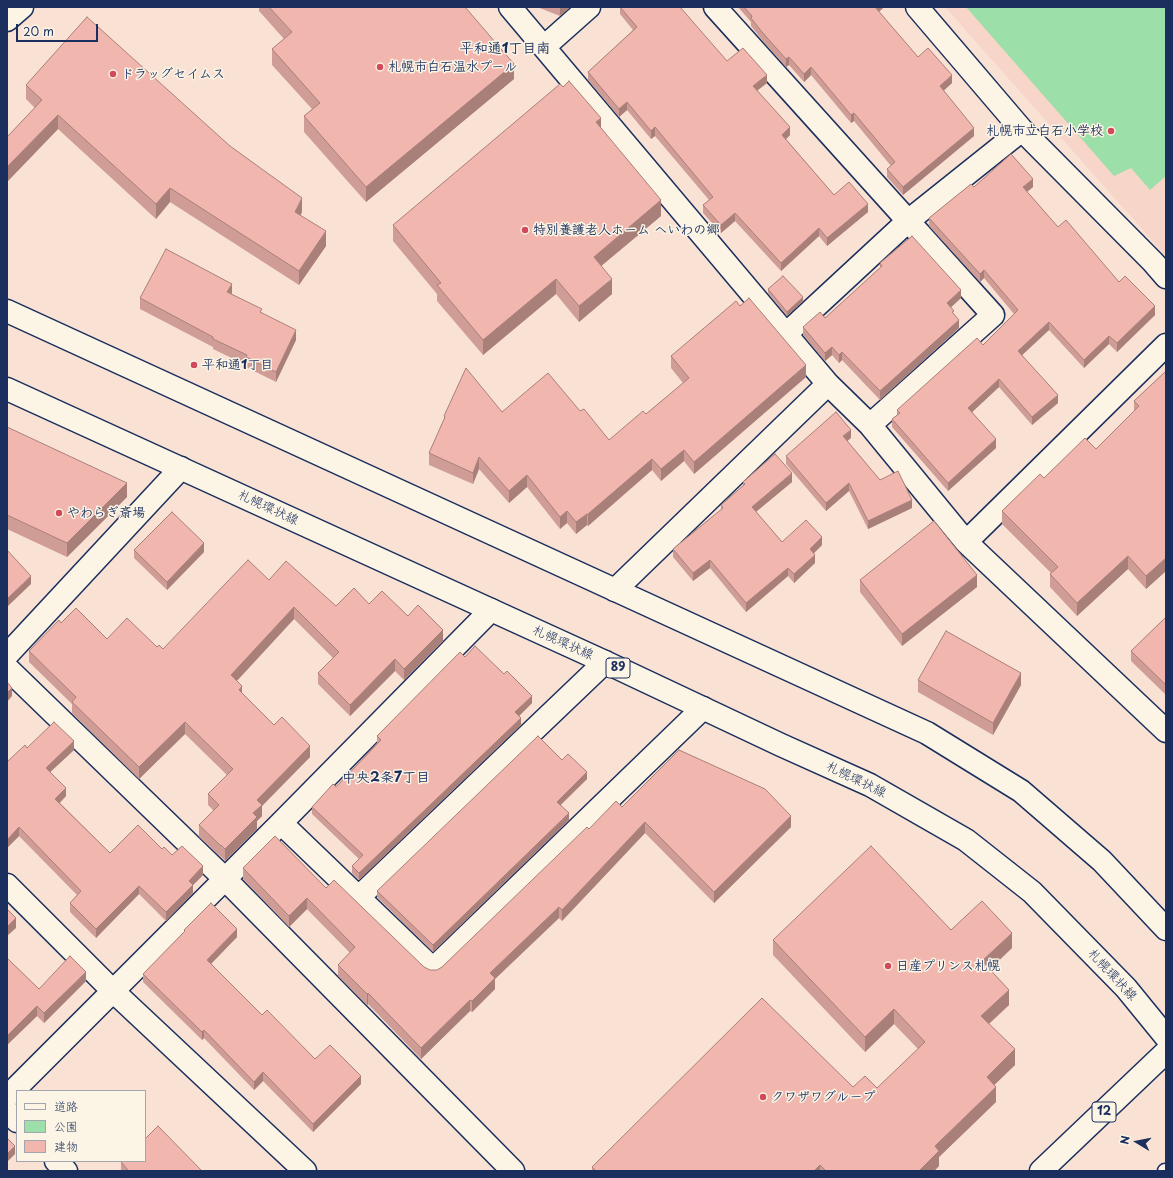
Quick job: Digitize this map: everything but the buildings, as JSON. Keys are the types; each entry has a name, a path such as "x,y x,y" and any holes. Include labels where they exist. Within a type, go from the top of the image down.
{"main road":[{"path":"7,20 22,7"},
{"path":"510,7 828,384 870,425 966,542 1166,731"},
{"path":"544,47 589,7"},
{"path":"715,7 993,315 870,425"},
{"path":"917,7 1022,130 1166,277"},
{"path":"786,334 908,221 1022,130"},
{"path":"7,311 927,733 1021,790 1102,861 1166,930"},
{"path":"966,542 1166,345"},
{"path":"615,590 828,384"},
{"name":"札幌環状線","path":"7,390 605,662 870,785 966,840 1032,892 1126,988 1166,1037"},
{"path":"7,655 181,468"},
{"path":"7,1098 491,610"},
{"path":"359,898 605,662"},
{"path":"7,668 225,879 501,1167"},
{"path":"281,823 433,969 702,708"},
{"path":"7,885 113,991 305,1171"},
{"name":"12","path":"1041,1171 1166,1052"},
{"path":"7,1111 16,1120"},
{"path":"57,1162 66,1171"}],"shaded area":[{"name":"札幌市立白石小学校","path":"945,7 1166,7 1166,256"}],"green space":[{"name":"札幌市立白石小学校","path":"966,7 1166,7 1166,176 1150,190 1131,168 1114,176"}],"place":[{"name":"札幌市白石温水プール","path":"380,67"},
{"name":"ドラッグセイムス","path":"113,74"},
{"name":"札幌市立白石小学校","path":"1111,131"},
{"name":"特別養護老人ホーム へいわの郷","path":"525,230"},
{"name":"平和通1丁目","path":"194,365"},
{"name":"やわらぎ斎場","path":"59,513"},
{"name":"日産プリンス札幌","path":"888,966"},
{"name":"クワザワグループ","path":"763,1097"}],"district":[{"name":"平和通1丁目南","path":"505,49"},
{"name":"中央2条7丁目","path":"386,778"}]}
